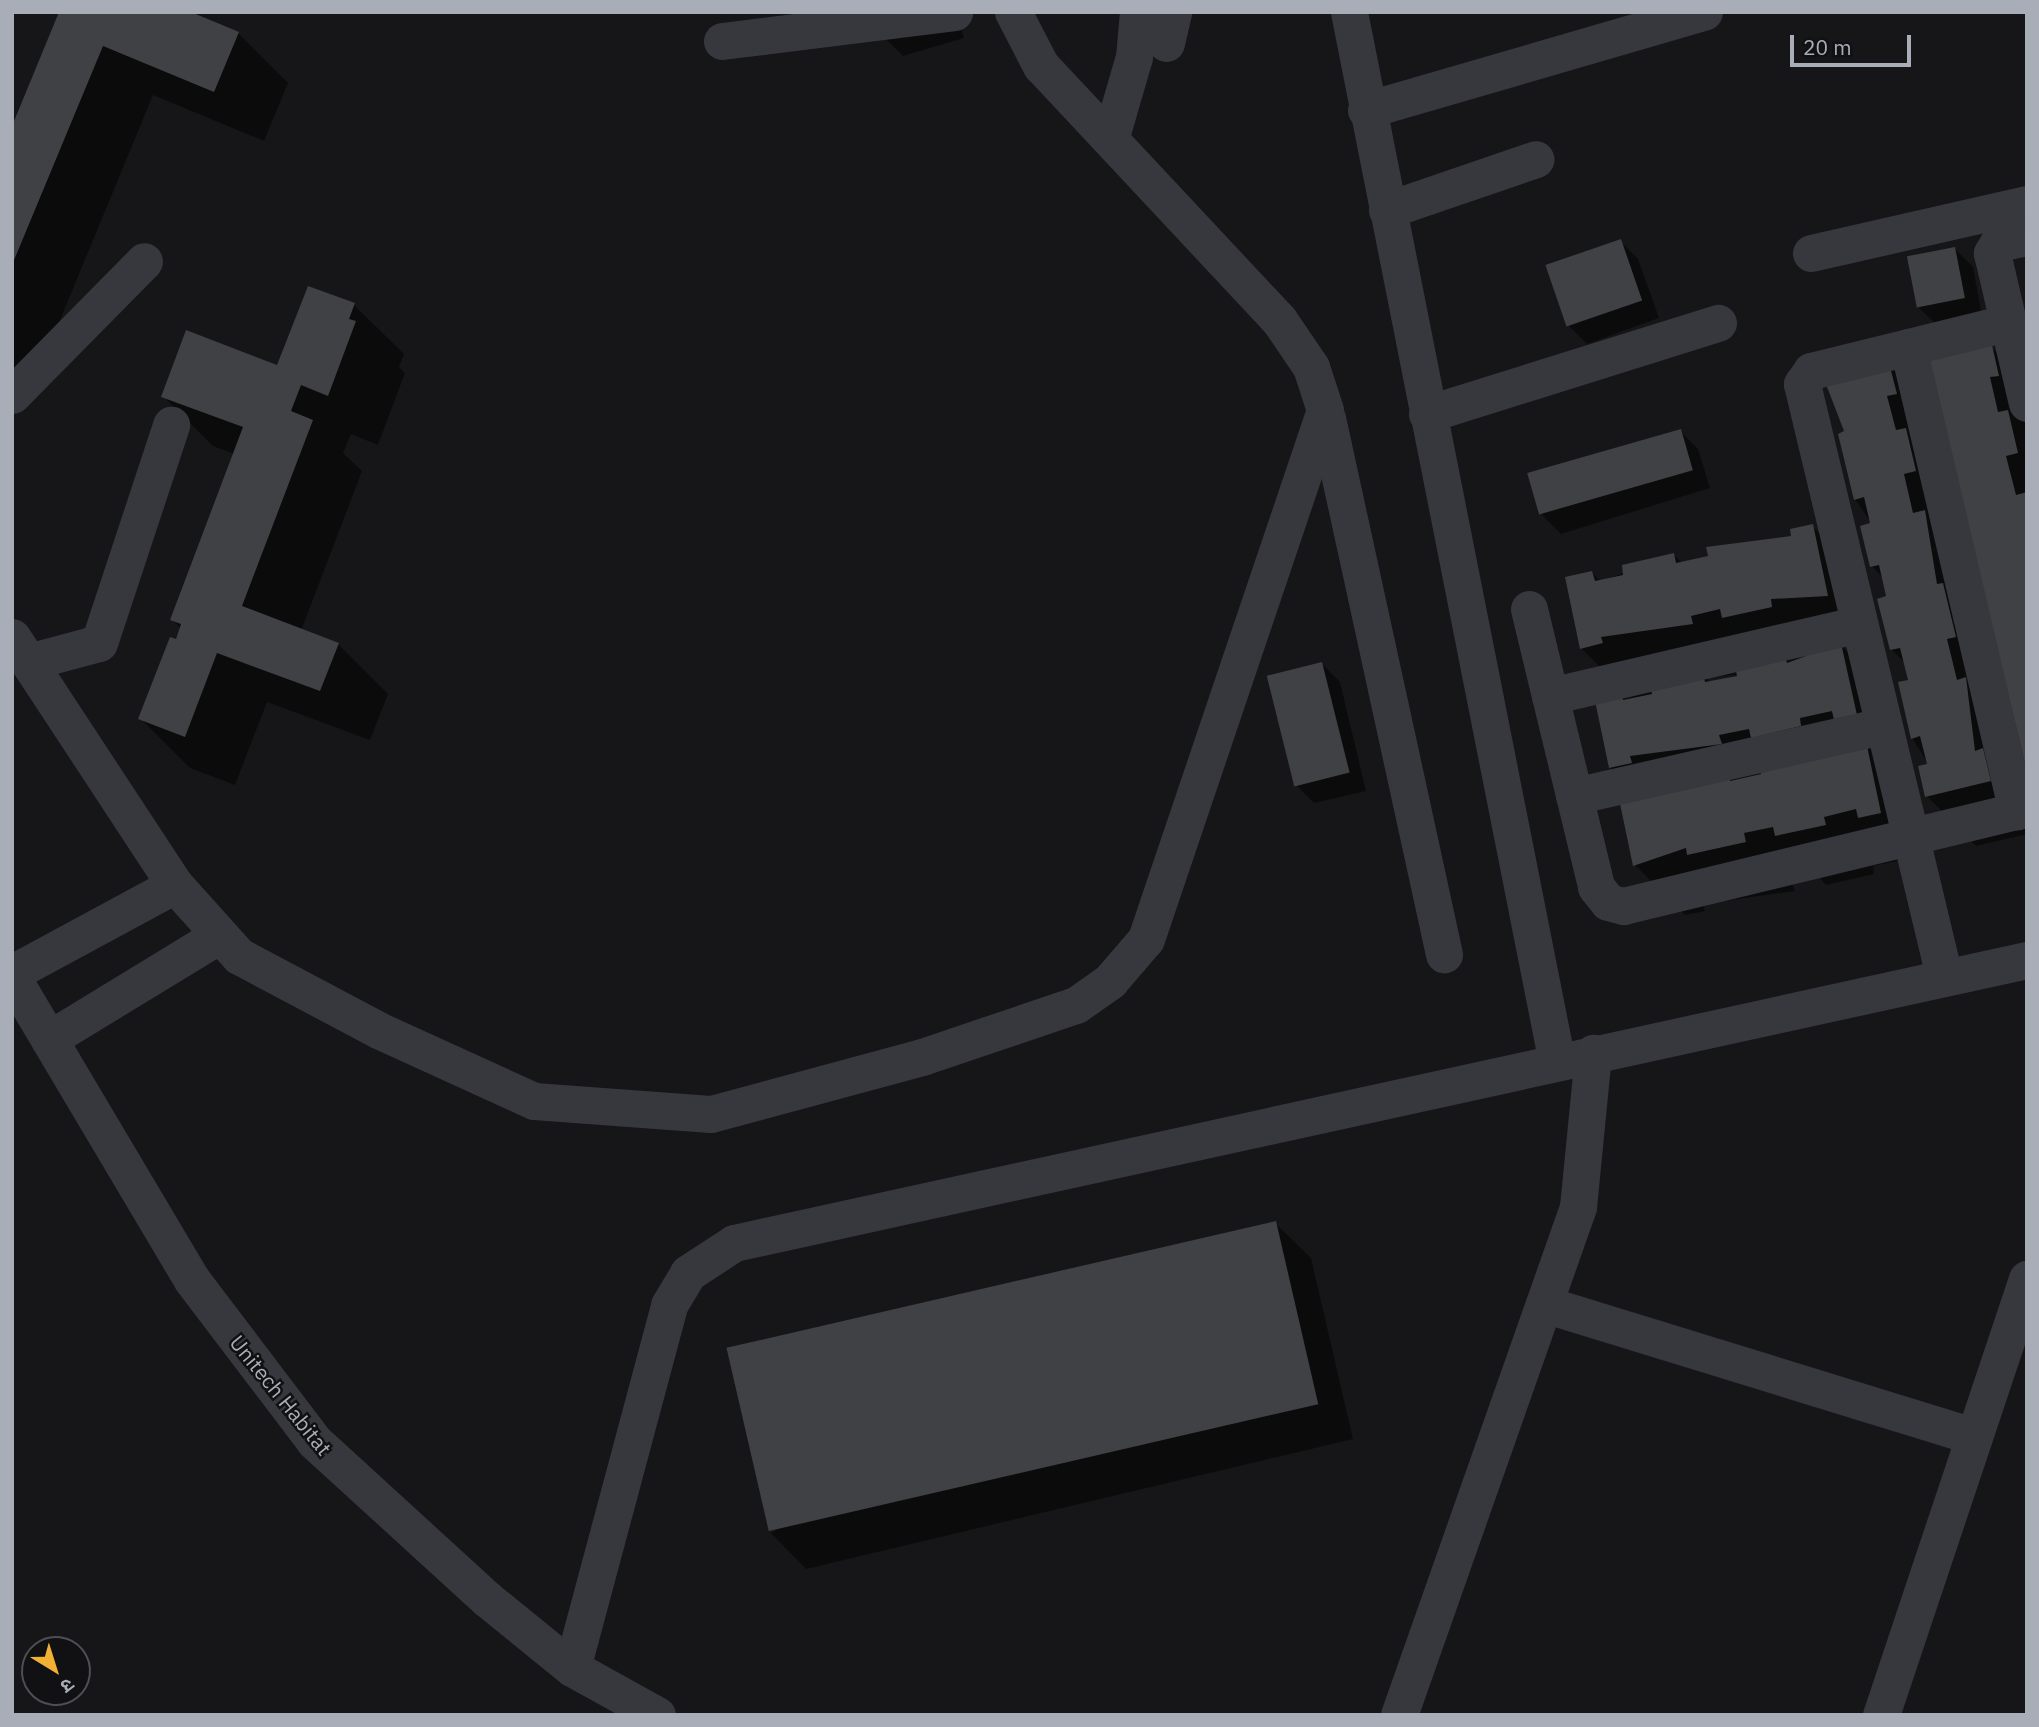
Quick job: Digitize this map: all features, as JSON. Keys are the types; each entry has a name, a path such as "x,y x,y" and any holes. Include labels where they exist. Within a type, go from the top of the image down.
{"street":[{"path":"722,41 954,12"},
{"path":"1013,12 1041,66 1111,136 1279,320 1311,367 1325,410 1444,954"},
{"path":"1111,136 1134,57 1138,12"},
{"path":"1349,12 1366,110 1557,1062"},
{"path":"1366,110 1704,12"},
{"path":"1387,210 1536,159"},
{"path":"1811,253 2027,204"},
{"path":"2027,237 1992,250 2027,403"},
{"path":"12,395 144,261"},
{"path":"1427,414 1718,323"},
{"path":"1944,976 1908,835 1802,384 1811,371 2007,323"},
{"path":"1529,609 1596,887 1608,902 1623,906 2022,809 1908,347"},
{"path":"171,425 99,643 20,649 175,885 218,936 257,968 378,1030 508,1091 559,1105 711,1114 741,1108 1076,1005 1110,981 1146,939 1325,410"},
{"path":"1550,696 1859,624"},
{"path":"1574,796 1883,726"},
{"path":"12,975 175,885"},
{"path":"49,1039 218,936"},
{"path":"572,1668 670,1305 688,1273 706,1258 734,1243 1343,1114 1593,1053 2027,960"},
{"name":"Unitech Habitat","path":"12,975 203,1297 314,1440 487,1600 572,1668 657,1715"},
{"path":"1399,1715 1578,1207 1593,1053"},
{"path":"1881,1715 2027,1279"},
{"path":"1544,1304 1974,1436"}],"building":[{"path":"59,12 191,12 239,32 214,92 103,46 12,265 12,126"},
{"path":"1621,239 1642,300 1567,327 1545,265"},
{"path":"1955,247 1965,298 1917,307 1907,256"},
{"path":"308,286 355,303 349,319 356,321 328,396 301,385 291,411 313,420 242,606 339,643 320,691 217,653 185,737 138,719 170,637 176,639 181,624 170,620 243,427 161,397 186,330 277,365"},
{"path":"1992,345 1999,376 1990,377 1998,412 2008,410 2018,453 2006,456 2016,495 2027,492 2027,772 1927,361"},
{"path":"1889,363 1897,394 1887,396 1896,430 1906,428 1916,471 1904,474 1913,513 1925,510 1937,584 1943,583 1956,637 1947,639 1957,680 1966,677 1975,751 1983,748 1991,781 1925,797 1918,766 1927,764 1920,736 1911,739 1898,682 1908,680 1900,648 1890,650 1877,599 1886,596 1879,565 1870,567 1860,526 1870,523 1864,497 1854,500 1838,434 1844,431 1824,379"},
{"path":"1681,429 1693,470 1539,514 1527,473"},
{"path":"1813,524 1828,596 1771,599 1772,607 1722,618 1720,609 1691,616 1693,624 1601,637 1603,643 1580,649 1565,577 1592,571 1595,581 1623,575 1622,565 1674,553 1676,563 1708,556 1706,547 1791,536 1790,529"},
{"path":"1841,643 1857,715 1834,720 1832,711 1800,718 1801,726 1751,738 1749,729 1719,735 1722,744 1630,756 1632,763 1609,768 1594,696 1621,690 1623,700 1652,694 1650,684 1703,673 1705,682 1737,676 1735,666 1785,655 1787,663"},
{"path":"1322,662 1350,773 1294,786 1267,676"},
{"path":"1866,741 1881,813 1858,818 1856,809 1824,817 1826,825 1775,836 1773,827 1744,833 1746,842 1687,855 1686,848 1633,866 1618,794 1677,792 1674,782 1728,771 1730,781 1761,774 1759,764"},
{"path":"1276,1221 1318,1404 769,1531 726,1348"}]}
